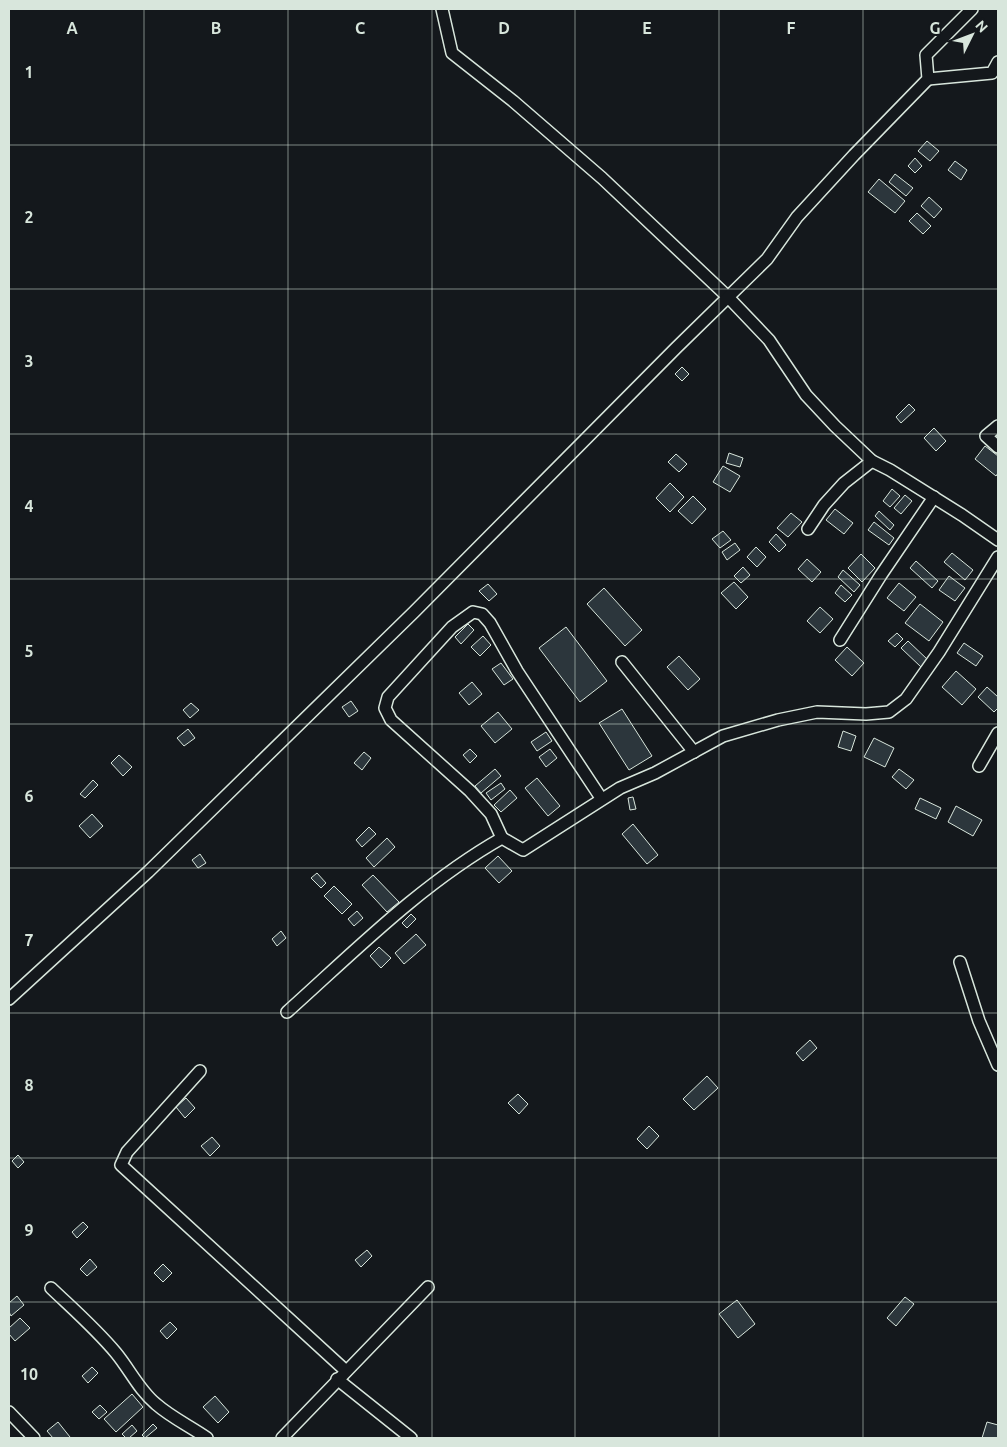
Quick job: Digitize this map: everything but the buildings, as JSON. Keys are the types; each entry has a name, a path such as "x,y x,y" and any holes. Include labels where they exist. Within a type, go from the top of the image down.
{"street":[{"path":"442,9 452,53 513,101 602,178 728,297 769,340 806,395 872,461 934,497 998,540"},
{"path":"928,79 926,55 972,9"},
{"path":"9,999 148,872 414,612 767,259 797,217 928,79 992,73 998,62"},
{"path":"998,426 986,436 998,447"},
{"path":"808,529 824,505 844,483 872,461"},
{"path":"840,640 934,497"},
{"path":"601,798 517,671 490,623 482,614 473,612 452,627 388,697 385,708 391,720 470,791 491,814 502,838 523,850 601,798 723,736 778,720 817,712 866,714 889,712 906,699 939,652 998,557"},
{"path":"622,662 694,752"},
{"path":"979,766 998,733"},
{"path":"287,1012 408,903 481,850 502,838"},
{"path":"960,962 979,1021 998,1065"},
{"path":"200,1071 128,1152 121,1165 346,1370"},
{"path":"282,1438 428,1287"},
{"path":"51,1288 109,1345 127,1366 134,1380 155,1403 178,1421 207,1438"},
{"path":"337,1380 411,1438"},
{"path":"9,1412 34,1438"}]}
